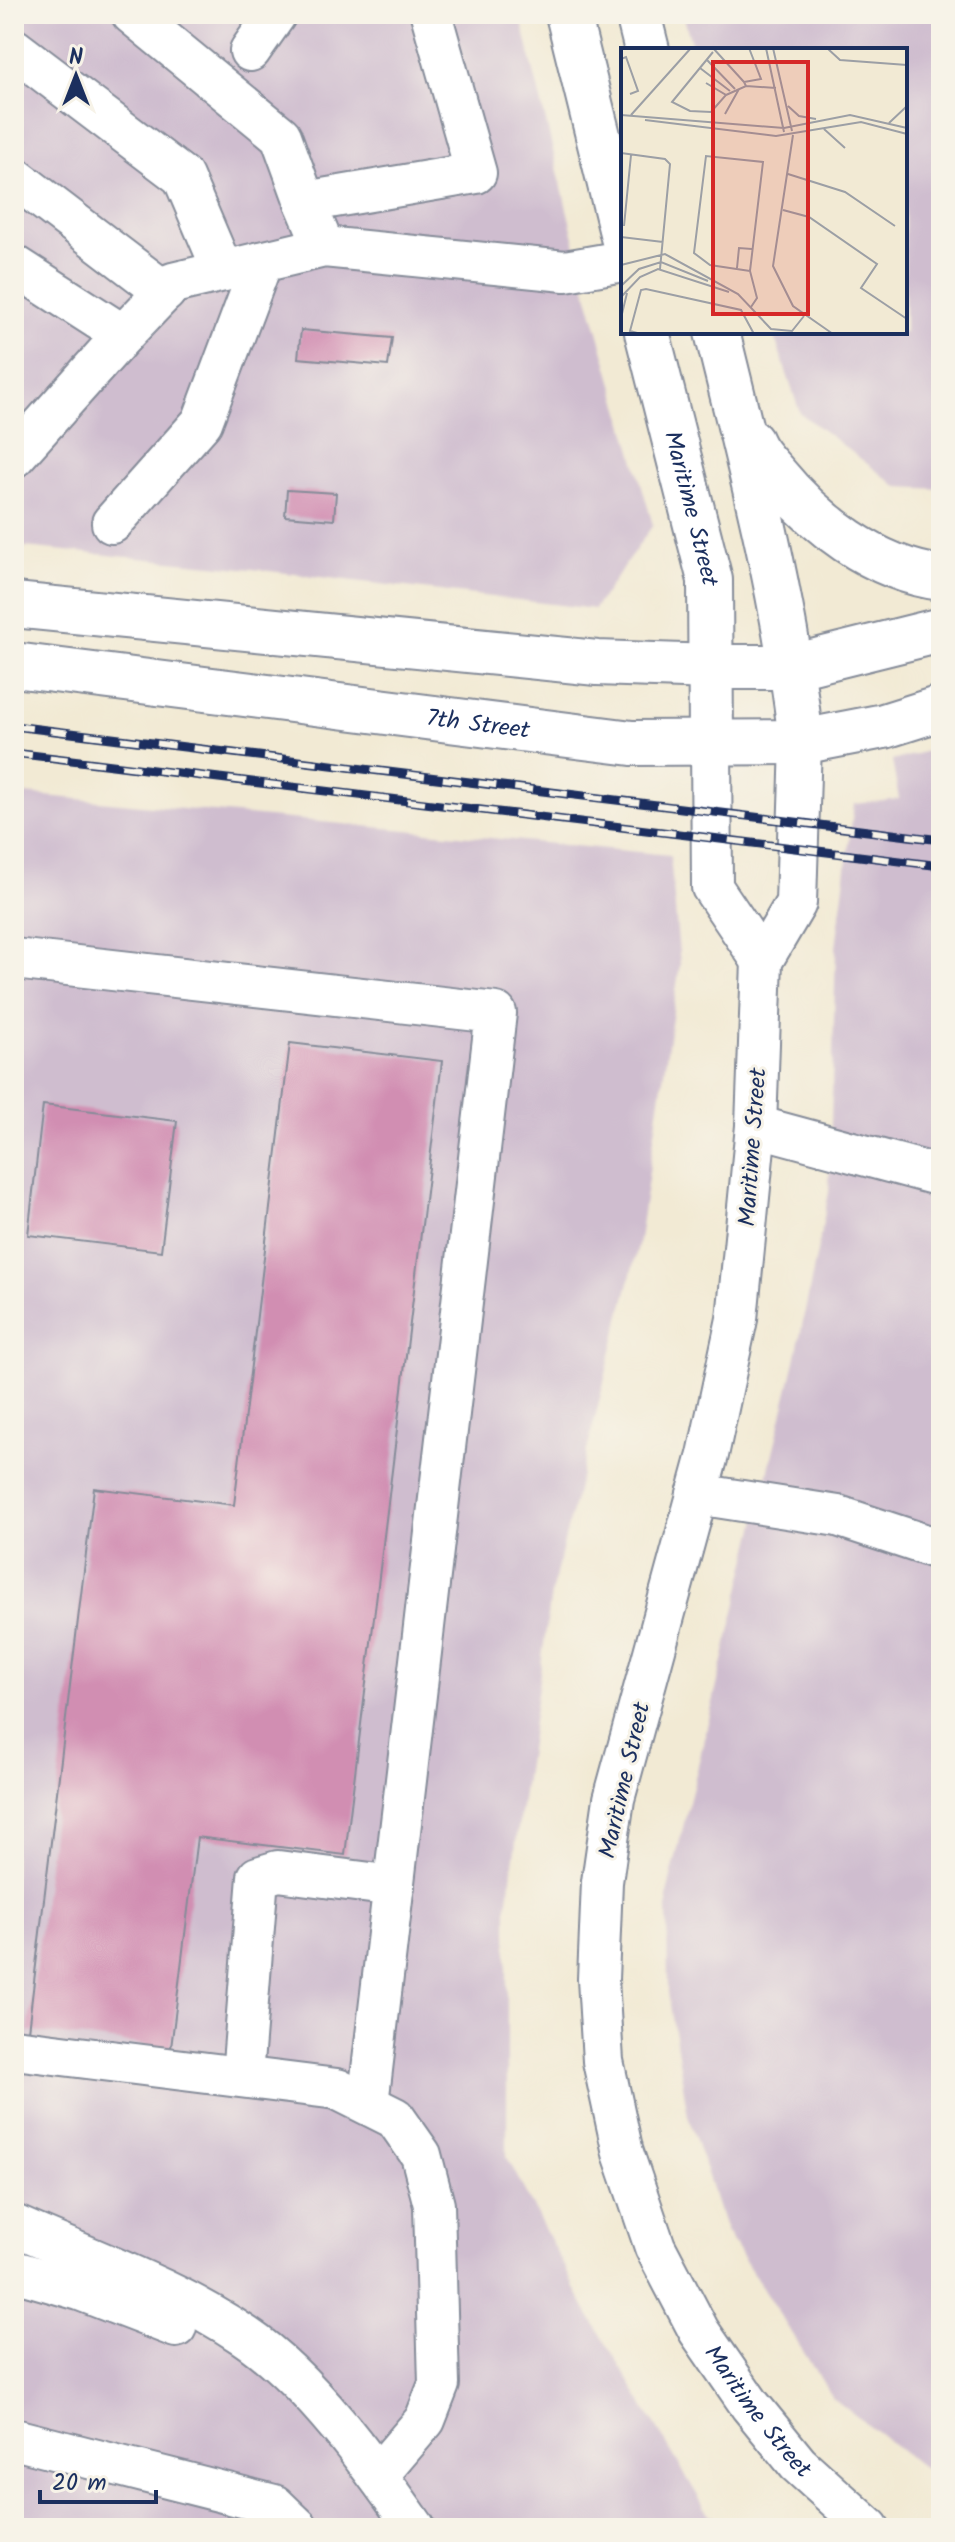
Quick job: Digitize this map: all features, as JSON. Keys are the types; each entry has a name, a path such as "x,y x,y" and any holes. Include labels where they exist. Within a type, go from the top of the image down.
{"main road":[{"path":"568,14 621,229"},
{"path":"638,14 646,48"},
{"name":"Maritime Street","path":"648,334 710,580 711,742"},
{"path":"719,342 753,448 798,503 858,549 918,575 941,578"},
{"name":"Maritime Street","path":"719,342 767,537 792,667 801,742"},
{"path":"14,605 597,663 712,667 792,667 941,630"},
{"name":"7th Street","path":"14,665 632,743 801,742 884,726 941,708"}],"street":[{"path":"132,14 281,136 324,247"},
{"path":"250,51 276,14"},
{"path":"305,202 476,173 431,14"},
{"path":"14,49 183,177 223,271"},
{"path":"14,177 165,292"},
{"path":"14,457 173,283 324,247 565,271 621,261"},
{"path":"112,523 202,422 262,262"},
{"path":"14,265 123,335"},
{"name":"Maritime Street","path":"711,742 712,887 762,961"},
{"name":"Maritime Street","path":"801,742 796,903 762,961 756,1126 737,1319 697,1494 614,1799 600,1910 598,1979 603,2061 623,2153 655,2247 699,2331 750,2405 798,2464 869,2528"},
{"path":"14,959 496,1013 368,2104"},
{"path":"756,1126 941,1176"},
{"path":"697,1494 838,1516 941,1550"},
{"path":"242,2076 258,1877 278,1871 394,1886"},
{"path":"14,2049 337,2089 395,2118 421,2155 434,2205 439,2384 425,2420 378,2475"},
{"path":"14,2225 203,2312 245,2336 291,2374 378,2475 415,2528"},
{"path":"14,2271 131,2308 291,2374"},
{"path":"14,2439 274,2505 298,2528"}],"shaded area":[{"path":"14,14 520,14 588,296 653,525 594,609 252,569 14,546"},
{"path":"683,14 941,14 941,489 898,487 800,413 774,334 907,334 907,48 692,48"},
{"path":"941,747 941,2482 833,2398 726,2231 688,2116 668,1992 667,1894 795,1361 829,1192 836,948 854,804 899,799 892,761"},
{"path":"14,793 670,855 680,964 638,1246 551,1594 507,1906 507,2157 586,2309 708,2513 729,2528 14,2528"}],"building":[{"path":"301,330 392,338 388,366 298,358"},
{"path":"287,490 336,493 334,520 285,516"},
{"path":"290,1043 442,1061 345,1855 197,1837 171,2048 28,2031 94,1488 234,1505"},
{"path":"43,1105 177,1121 161,1251 28,1235"}],"railway":[{"path":"14,726 941,840"},
{"path":"14,753 941,866"}]}
